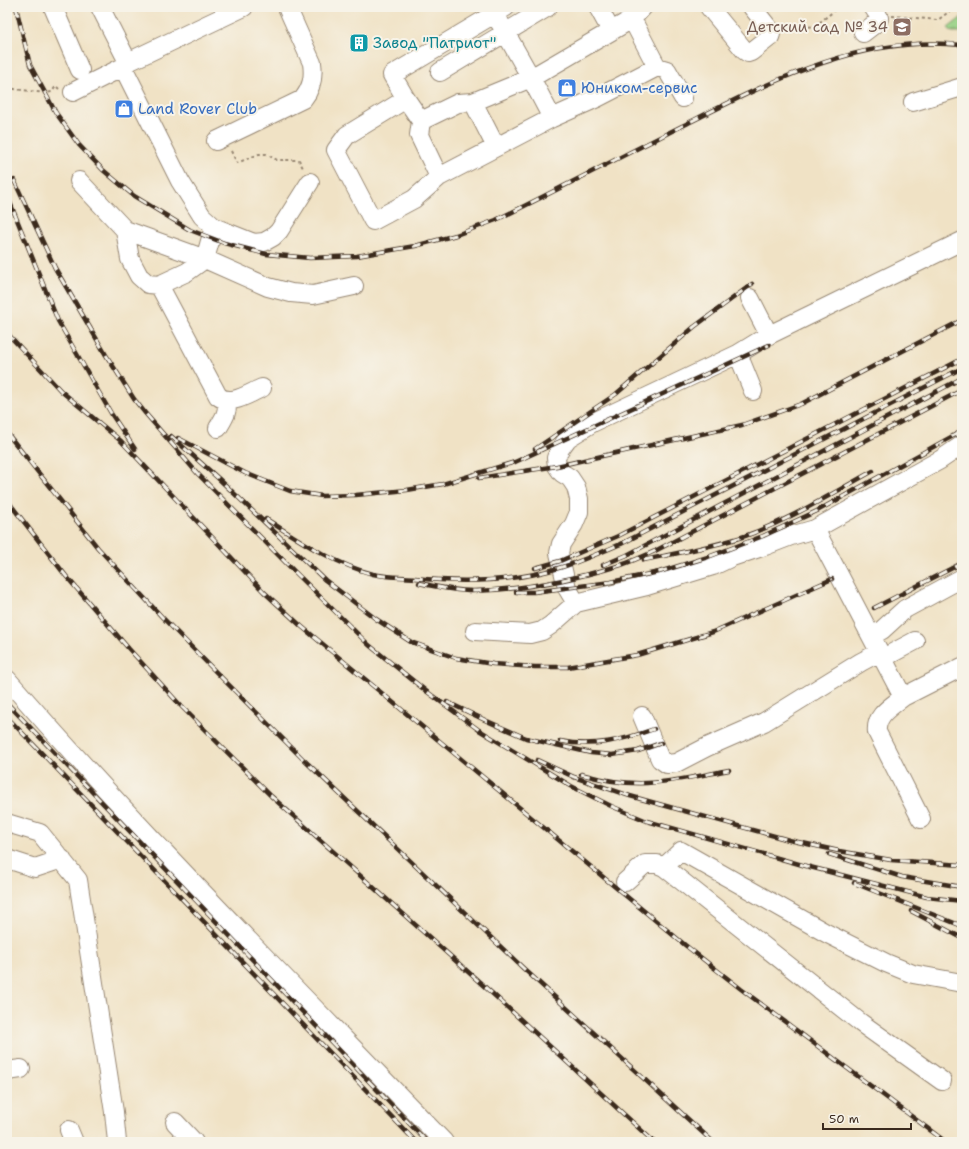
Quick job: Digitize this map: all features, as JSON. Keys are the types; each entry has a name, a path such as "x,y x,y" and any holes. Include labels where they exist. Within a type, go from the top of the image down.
{"street":[{"path":"53,7 80,70"},
{"path":"100,7 125,65 180,181 202,216 214,227 254,243 264,242 279,232 310,182"},
{"path":"220,139 303,99 309,92 313,72 312,63 287,7"},
{"path":"440,72 548,7"},
{"path":"598,7 611,31"},
{"path":"709,7 748,53 770,37 771,34 771,31 752,7"},
{"path":"66,90 125,65 240,8"},
{"path":"439,177 419,135 421,121 392,75 500,10 506,33 552,118"},
{"path":"863,33 876,23 879,18 875,10"},
{"path":"421,121 458,103 473,102 531,78 611,31 637,13 657,67"},
{"path":"406,99 347,135 336,150 373,221 414,199 439,177 552,118 597,98 657,67 667,70 683,98"},
{"path":"913,102 962,87"},
{"path":"473,102 496,147"},
{"path":"80,181 126,230 205,259 268,287 291,293 313,295 354,286"},
{"path":"126,230 130,259 139,276 148,284 159,285 188,272 205,259 214,227"},
{"path":"576,603 570,596 567,588 559,553 561,544 574,524 579,512 579,499 576,488 570,478 562,473 557,466 556,458 560,449 568,438 592,423 738,354 769,335 962,241"},
{"path":"159,285 218,396 222,400 234,400 262,388"},
{"path":"750,298 769,335"},
{"path":"738,354 753,391"},
{"path":"218,428 226,416 228,409 227,401"},
{"path":"475,631 536,633 552,625 576,603 647,586 713,566 732,557 790,536 815,529 940,460 962,445"},
{"path":"815,529 903,697"},
{"path":"872,636 882,630 905,609 962,578"},
{"path":"642,716 660,759 666,764 676,763 707,747 764,722 861,662 915,641"},
{"path":"921,819 877,732 876,724 881,716 903,697 962,667"},
{"path":"7,679 54,733 140,826 444,1142"},
{"path":"7,823 40,833 78,880 114,1112 117,1142"},
{"path":"664,867 681,851 826,933 886,963 913,974 962,983"},
{"path":"7,860 35,868 62,859"},
{"path":"625,882 645,864 657,864 664,867 861,1024 942,1081"},
{"path":"175,1122 194,1142"}],"path":[{"path":"771,31 815,26 840,7"},
{"path":"875,10 890,16 938,20 955,7"},
{"path":"7,88 45,93 52,92 56,86 66,90"},
{"path":"220,139 237,163 259,154 266,154 277,160 299,160 310,182"}],"green space":[{"path":"962,17 962,32 952,32 948,28"}],"railway":[{"path":"16,7 30,65 56,113 79,145 103,170 134,196 190,230 224,243 266,254 310,258 357,256 415,246 456,235 496,220 749,93 782,78 817,65 852,54 888,47 924,44 962,45"},
{"path":"14,180 55,268 106,355 134,399 145,413 198,474 293,570 369,645 426,691 479,730 571,786 611,806 647,821 806,866 927,897 962,901"},
{"path":"7,195 58,321 112,415 135,449"},
{"path":"535,449 616,394 694,327 752,284"},
{"path":"479,478 557,466 742,425 801,404 962,320"},
{"path":"7,333 61,391 121,441 264,592 301,626 685,945 741,989 946,1142"},
{"path":"178,438 245,473 290,491 322,496 356,495 407,490 443,484 515,462 769,345"},
{"path":"535,568 560,561 618,536 962,359"},
{"path":"266,519 331,558 359,570 373,574 433,580 470,581 526,576 577,562 621,544 962,368"},
{"path":"603,565 627,555 962,378"},
{"path":"419,583 466,591 492,590 548,583 603,570 625,563 655,551 962,390"},
{"path":"516,592 534,592 611,582 659,572 708,557 763,536 817,511 962,431"},
{"path":"7,433 98,548 162,617 217,673 304,760 523,968 713,1142"},
{"path":"171,436 219,479 325,580 376,619 411,642 456,658 493,664 535,667 568,667 637,655 713,632 832,579"},
{"path":"644,560 695,550 761,530 778,523 873,471"},
{"path":"7,500 66,576 129,649 182,707 271,796 494,995 654,1142"},
{"path":"874,608 962,563"},
{"path":"447,702 526,738 591,753 612,755 638,751 661,743"},
{"path":"7,703 427,1142"},
{"path":"7,717 416,1142"},
{"path":"560,741 584,744 608,742 654,729"},
{"path":"537,760 574,777 630,796 789,840 891,860 962,865"},
{"path":"581,774 614,781 647,783 678,780 729,770"},
{"path":"829,854 902,877 962,887"},
{"path":"854,883 962,926"},
{"path":"911,911 962,938"}],"place":[{"name":"Детский сад № 34","path":"902,27"},
{"name":"Завод \"Патриот\"","path":"359,43"},
{"name":"Юником-сервис","path":"567,88"},
{"name":"Land Rover Club","path":"124,109"}]}
